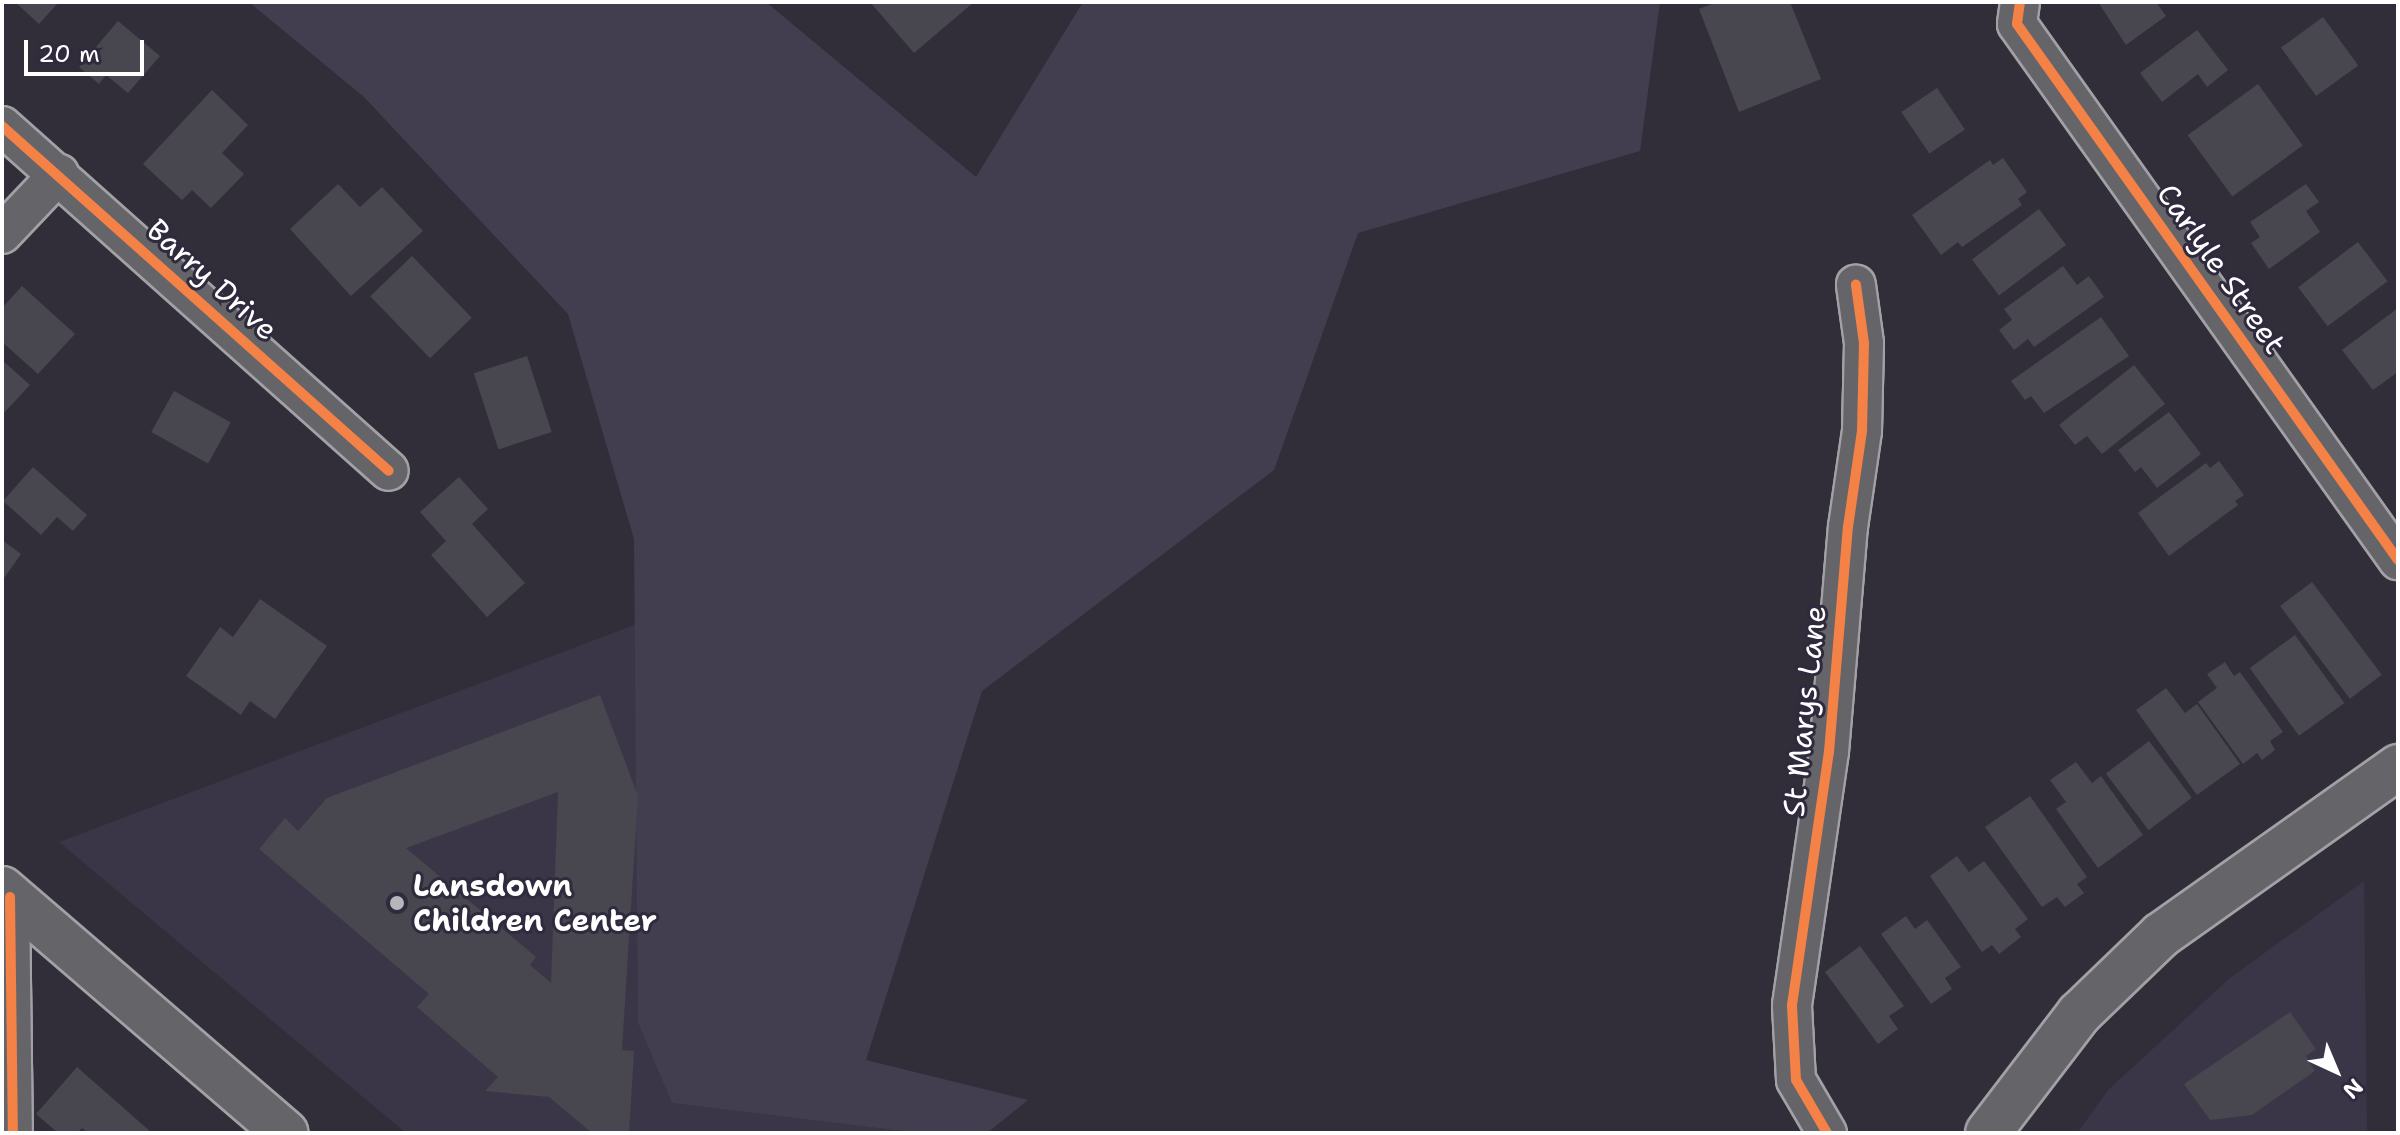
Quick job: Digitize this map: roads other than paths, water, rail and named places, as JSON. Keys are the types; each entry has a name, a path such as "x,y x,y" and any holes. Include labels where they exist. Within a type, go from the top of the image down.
{"main road":[{"path":"1988,1133 2079,1014 2161,935 2398,767"},
{"path":"6,893 286,1133"}],"street":[{"name":"Carlyle Street","path":"2020,2 2017,24 2398,560"},
{"name":"Barry Drive","path":"2,126 389,471"},
{"path":"2,234 59,174"},
{"name":"St Marys Lane","path":"1827,1133 1796,1080 1792,1005 1829,752 1848,527 1862,431 1864,343 1856,285"},
{"path":"6,893 13,1133"}],"place":[{"name":"Lansdown Children Center","path":"397,903"}]}
